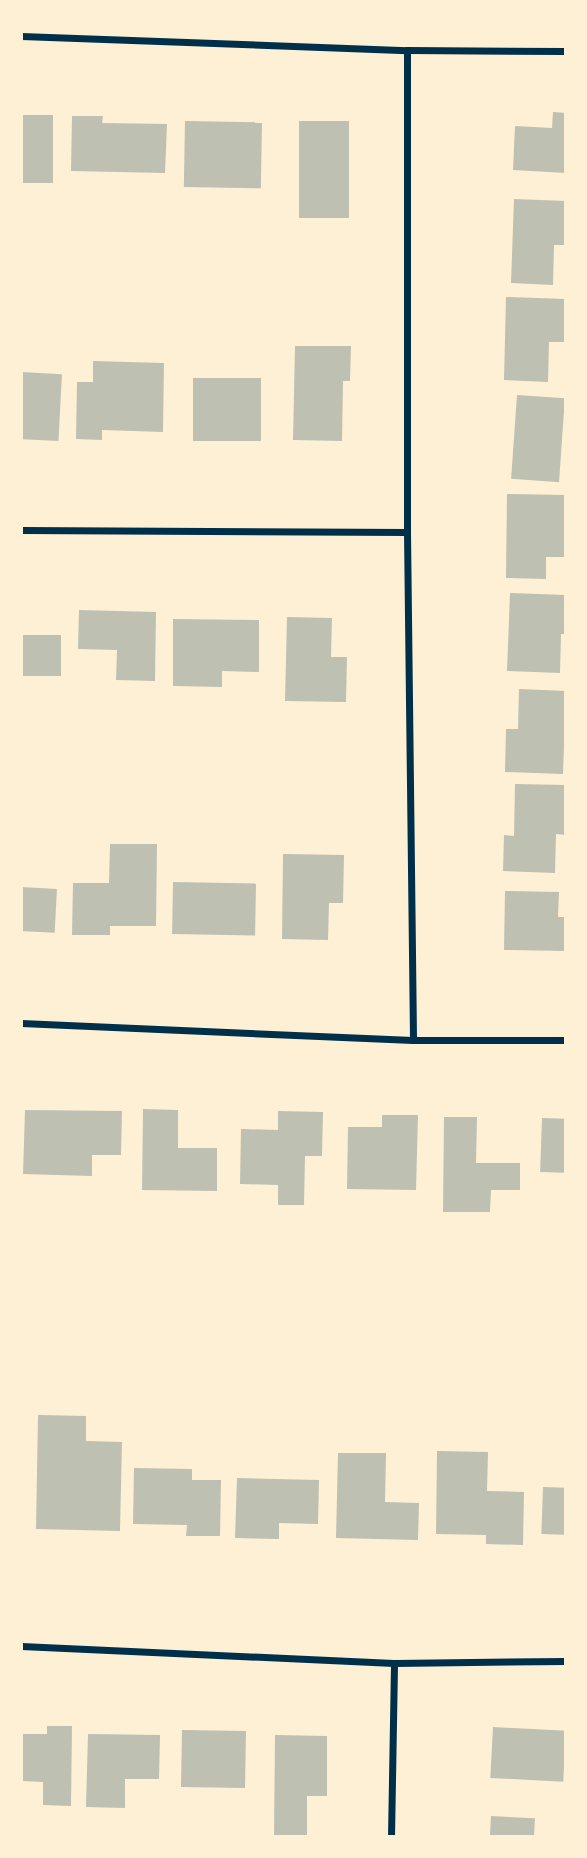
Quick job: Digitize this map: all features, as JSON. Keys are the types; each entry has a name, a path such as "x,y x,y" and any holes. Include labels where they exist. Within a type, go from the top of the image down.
{"street":[{"path":"21,36 407,50 566,51"},
{"path":"407,50 407,532 414,1040"},
{"path":"21,530 407,532"},
{"path":"21,1023 414,1040 566,1040"},
{"path":"21,1646 394,1663 566,1661"},
{"path":"391,1837 394,1663"}],"building":[{"path":"553,112 566,113 566,173 513,170 515,126 552,128"},
{"path":"21,115 53,115 53,183 21,183"},
{"path":"72,116 103,116 102,123 167,124 165,173 71,171"},
{"path":"185,121 262,122 261,188 184,187"},
{"path":"299,121 349,121 349,218 299,218"},
{"path":"514,199 566,201 566,245 554,245 553,285 511,283"},
{"path":"506,297 566,299 566,342 549,342 548,382 504,380"},
{"path":"295,346 351,346 350,381 343,381 342,441 293,440"},
{"path":"93,361 164,363 163,432 102,430 102,440 76,439 77,382 93,382"},
{"path":"21,372 62,374 58,441 21,439"},
{"path":"193,378 261,378 261,441 193,441"},
{"path":"517,395 565,398 559,482 511,479"},
{"path":"507,494 566,495 566,557 546,557 546,579 506,578"},
{"path":"510,593 566,595 566,634 561,634 560,673 507,671"},
{"path":"79,610 156,612 155,681 116,680 117,650 78,649"},
{"path":"287,617 332,618 331,657 347,657 346,702 285,701"},
{"path":"173,619 259,620 259,672 222,671 222,687 173,686"},
{"path":"21,635 61,635 61,676 21,676"},
{"path":"519,689 566,691 563,774 505,772 506,729 518,729"},
{"path":"515,784 566,785 566,835 556,834 555,873 503,871 504,835 514,836"},
{"path":"110,844 157,844 156,926 110,926 110,935 72,935 73,883 109,883"},
{"path":"283,854 344,855 343,903 329,903 328,940 282,939"},
{"path":"173,882 256,883 255,935 172,934"},
{"path":"21,887 57,889 55,933 21,931"},
{"path":"505,891 559,892 558,917 566,917 566,951 504,950"},
{"path":"143,1109 178,1110 178,1148 217,1148 217,1191 142,1190"},
{"path":"25,1110 122,1111 121,1155 92,1155 92,1176 23,1174"},
{"path":"278,1111 323,1112 322,1156 305,1156 304,1205 278,1205 278,1185 240,1184 241,1129 278,1130"},
{"path":"382,1115 418,1115 416,1190 347,1189 348,1127 382,1127"},
{"path":"444,1117 477,1117 476,1163 520,1163 520,1190 491,1190 490,1212 443,1212"},
{"path":"542,1118 566,1119 564,1173 540,1172"},
{"path":"38,1415 86,1416 86,1441 122,1442 120,1531 36,1529"},
{"path":"437,1451 488,1452 487,1491 524,1492 523,1545 486,1544 486,1535 436,1534"},
{"path":"338,1453 386,1453 385,1502 419,1503 418,1540 336,1538"},
{"path":"134,1468 192,1469 192,1480 221,1480 220,1536 186,1536 187,1525 133,1524"},
{"path":"237,1478 319,1480 318,1524 279,1523 279,1539 235,1538"},
{"path":"543,1487 566,1488 564,1535 541,1534"},
{"path":"47,1726 72,1726 71,1806 43,1805 43,1782 21,1781 21,1734 47,1734"},
{"path":"493,1727 566,1731 563,1782 490,1778"},
{"path":"182,1730 246,1731 245,1788 181,1787"},
{"path":"88,1734 160,1735 159,1779 125,1779 125,1808 86,1807"},
{"path":"275,1735 327,1736 327,1796 307,1796 307,1837 274,1837"},
{"path":"491,1816 535,1818 534,1837 490,1837"}]}
